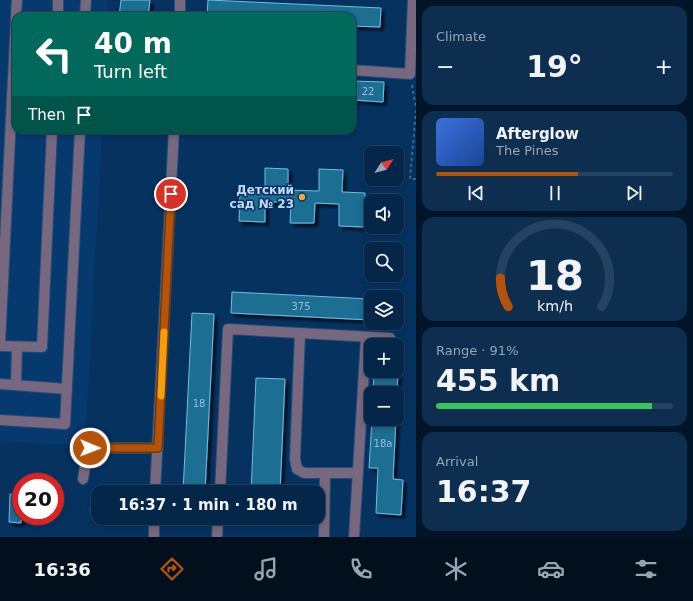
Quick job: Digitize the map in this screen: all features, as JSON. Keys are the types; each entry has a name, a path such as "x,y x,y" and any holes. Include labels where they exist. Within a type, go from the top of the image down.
{"lane":[{"path":"16,12 17,0"},
{"path":"58,0 58,12"},
{"path":"85,12 86,0"},
{"path":"180,0 180,12"},
{"path":"356,70 410,74 414,0"},
{"path":"12,98 0,345 42,347 52,134"},
{"path":"0,420 66,424 80,134"},
{"path":"155,485 174,134"},
{"path":"220,485 228,329 390,338"},
{"path":"300,333 295,459 297,469 304,473 358,473"},
{"path":"354,537 366,337"},
{"path":"16,385 17,347"},
{"path":"0,384 67,389"},
{"path":"83,479 88,448 158,448"},
{"path":"324,537 325,474"},
{"path":"154,525 154,537"},
{"path":"217,537 218,525"}],"path":[{"path":"410,74 416,109 410,179 416,179"}],"shaded area":[{"path":"0,0 108,0 107,12 12,12 12,134 102,134 85,446 0,441"}],"building":[{"path":"121,0 150,0 148,12 120,12"},
{"path":"208,0 381,8 380,27 356,26 356,12 207,12"},
{"path":"356,81 384,82 383,102 356,100"},
{"name":"Детский сад № 23","path":"265,168 288,169 288,190 319,191 319,169 343,170 342,192 365,193 364,227 339,226 339,204 315,203 314,223 290,223 291,202 265,202 265,222 239,221 240,189 265,189"},
{"path":"232,292 364,299 364,320 231,313"},
{"path":"192,313 214,314 205,485 183,485"},
{"path":"256,378 285,379 280,485 251,485"},
{"path":"374,378 398,378 397,386 373,386"},
{"path":"372,426 396,426 393,479 403,480 401,515 376,513 378,468 369,468"},
{"path":"10,494 12,494 12,522 9,522"}],"slow traffic":[{"path":"161,396 164,332"}],"place":[{"name":"Детский сад № 23","path":"302,197"}],"route":[{"path":"90,448 158,448 171,194"}]}
